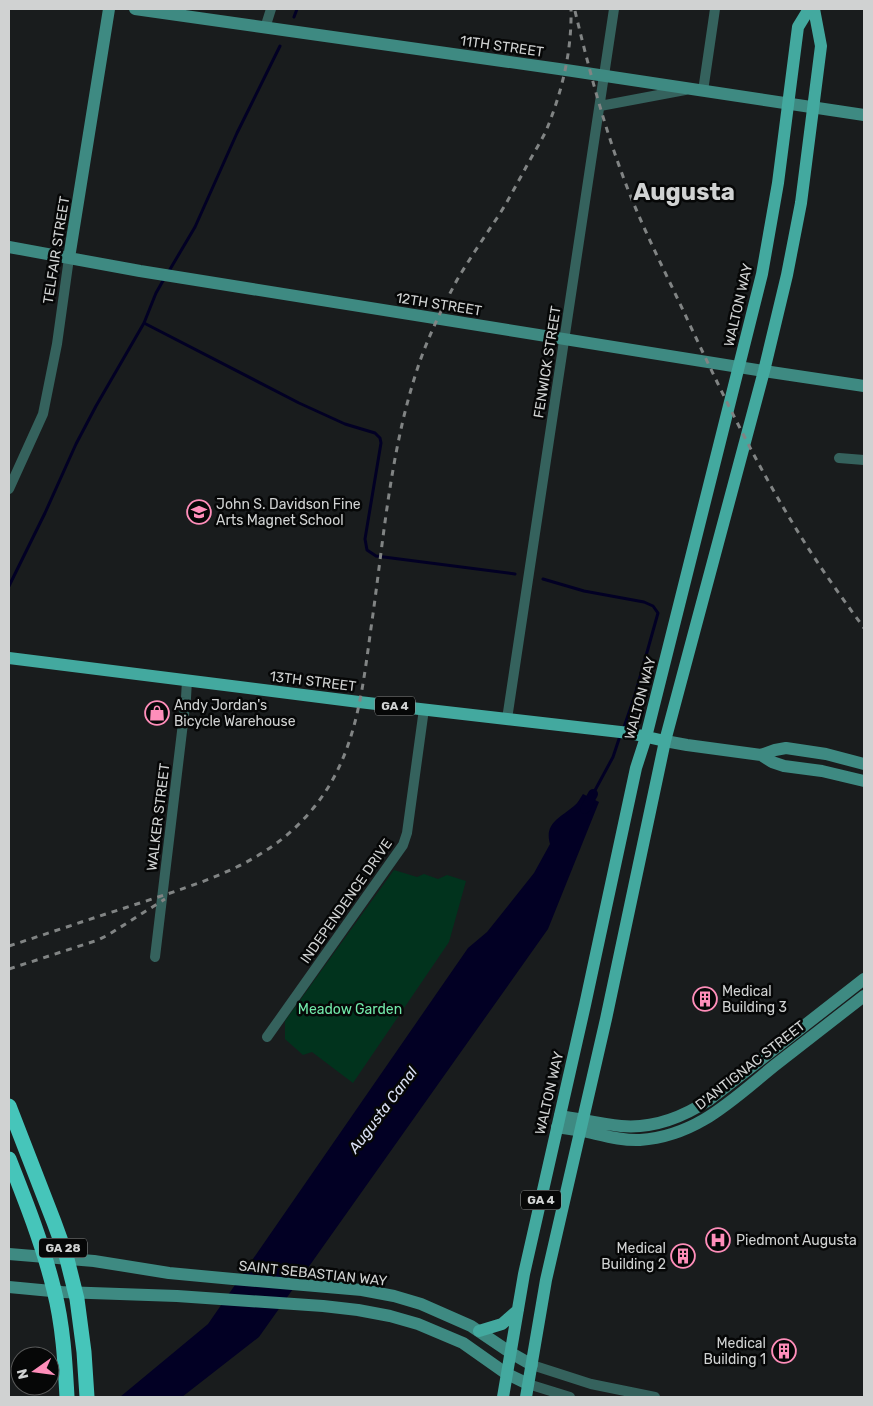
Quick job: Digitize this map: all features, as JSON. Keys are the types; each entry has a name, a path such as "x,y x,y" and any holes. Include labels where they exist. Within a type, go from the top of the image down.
{"highway":[{"name":"GA 28","path":"9,1106 66,1255 78,1299 87,1397"},
{"name":"GA 28","path":"9,1159 39,1239 55,1292 64,1348 67,1397"}],"main road":[{"name":"TELFAIR STREET","path":"69,258 109,9"},
{"name":"11TH STREET","path":"135,9 864,115"},
{"name":"WALTON WAY","path":"503,1397 524,1274 636,768 646,737 762,274 773,215 798,27 809,9"},
{"path":"665,741 764,371 795,239 806,166 820,46 814,9"},
{"name":"12TH STREET","path":"9,247 140,271 864,386"},
{"name":"13TH STREET","path":"9,658 630,733 687,745 761,755 772,762 784,766 822,771 864,781"},
{"name":"GA 4","path":"526,1397 546,1280 606,1019 665,741"},
{"name":"13TH STREET","path":"761,755 786,748 826,754 864,764"},
{"name":"D'ANTIGNAC STREET","path":"558,1122 582,1125 650,1125 674,1119 694,1110 745,1073 864,979"},
{"name":"D'ANTIGNAC STREET","path":"582,1125 614,1138 640,1140 669,1135 691,1127 720,1110 864,996"},
{"name":"SAINT SEBASTIAN WAY","path":"9,1254 94,1261 169,1273 362,1290 394,1296 420,1304 475,1329 532,1365"},
{"path":"9,1287 62,1292 177,1296 358,1310 418,1324 462,1343 507,1374 528,1384"},
{"path":"475,1329 502,1324 518,1310"}],"street":[{"path":"265,28 271,9"},
{"name":"FENWICK STREET","path":"507,719 614,9"},
{"path":"703,91 715,9"},
{"path":"600,106 689,89"},
{"name":"TELFAIR STREET","path":"9,489 43,414 57,344 69,258"},
{"path":"839,458 864,460"},
{"name":"WALKER STREET","path":"155,957 187,680"},
{"name":"INDEPENDENCE DRIVE","path":"267,1037 403,845 407,833 424,709"},
{"name":"SAINT SEBASTIAN WAY","path":"532,1365 591,1384 655,1397"},
{"path":"528,1384 570,1397"}],"green space":[{"name":"Meadow Garden","path":"394,870 417,877 424,874 438,879 447,875 466,881 449,942 353,1083 312,1052 303,1055 285,1039 285,1021"}],"water":[{"path":"583,794 599,802 548,929 259,1337 182,1397 120,1397 208,1324 468,948 487,932 534,873 550,844 549,831 551,826 575,805"}],"waterway":[{"path":"294,17 297,9"},
{"path":"169,271 195,227 237,133 280,46"},
{"path":"9,586 76,444 144,323 164,279"},
{"path":"144,323 299,403 345,424 375,433 380,438 381,443 365,539 367,550 376,556 515,574"},
{"path":"543,579 584,591 644,602 653,606 658,613 623,730"},
{"path":"593,794 613,757 620,736"},
{"name":"Augusta Canal","path":"585,809 593,794"}],"railway":[{"path":"9,946 189,887 235,868 278,842 297,826 330,785 350,739 357,715 366,665 394,462 407,402 416,373 434,326 457,280 502,210 546,131 565,71 570,40 571,9"},
{"path":"575,11 608,132 636,210 725,399 764,473 809,549 864,628"},
{"path":"9,969 98,940 165,899"}],"place":[{"name":"John S. Davidson Fine Arts Magnet School","path":"199,512"},
{"name":"Andy Jordan's Bicycle Warehouse","path":"157,713"},
{"name":"Medical Building 3","path":"705,999"},
{"name":"Piedmont Augusta","path":"718,1240"},
{"name":"Medical Building 2","path":"683,1256"},
{"name":"Medical Building 1","path":"784,1351"}],"district":[{"name":"Augusta","path":"684,192"}]}
